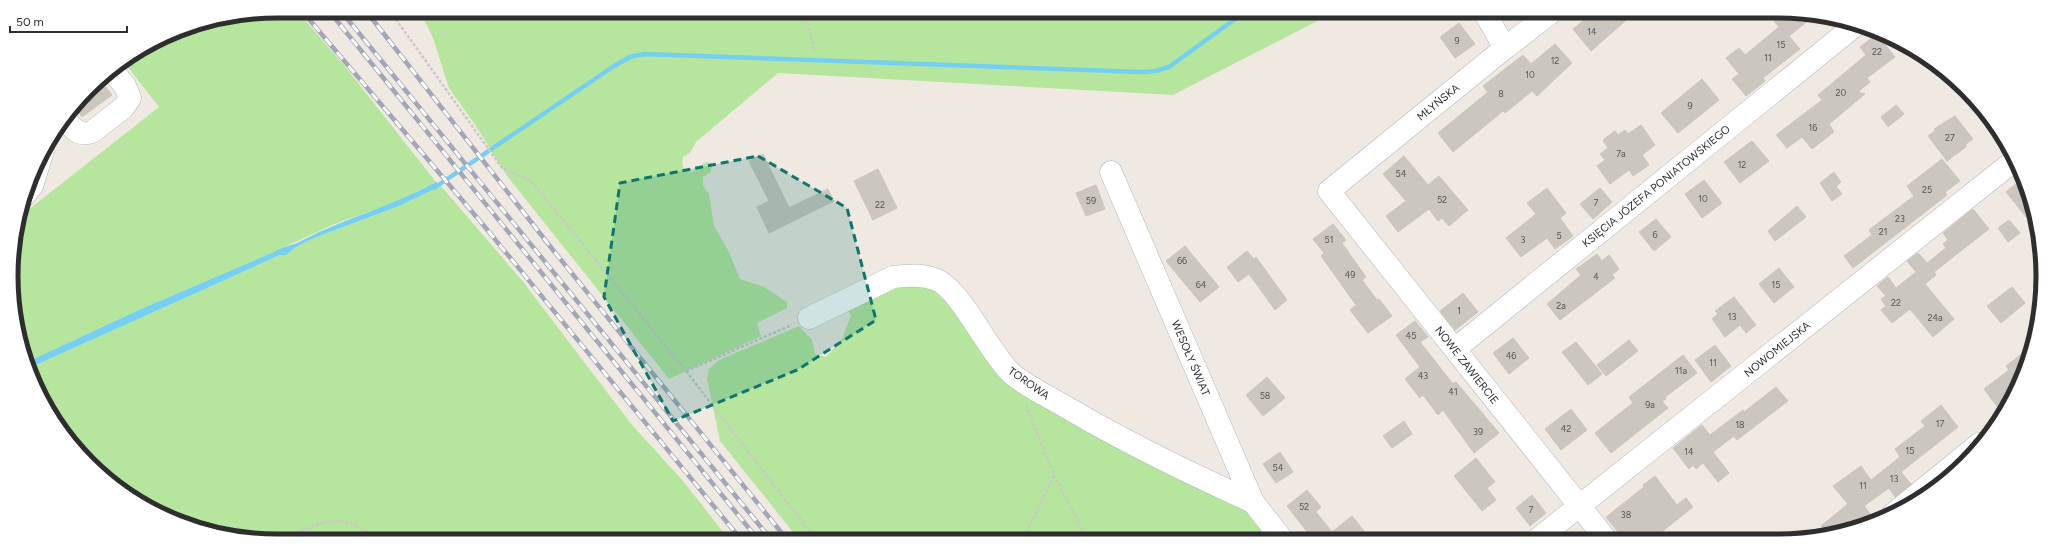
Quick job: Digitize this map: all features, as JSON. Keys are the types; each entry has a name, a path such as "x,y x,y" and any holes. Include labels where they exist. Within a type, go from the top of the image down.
{"street":[{"path":"1488,18 1505,48"},
{"name":"MŁYŃSKA","path":"1329,191 1544,18"},
{"name":"KSIĘCIA JÓZEFA PONIATOWSKIEGO","path":"1454,348 1851,29"},
{"path":"68,123 79,134 86,134 92,132 124,107 130,98 128,91 115,74"},
{"name":"NOWOMIEJSKA","path":"1544,534 2010,164"},
{"name":"WESOŁY ŚWIAT","path":"1111,172 1253,502 1278,534"},
{"name":"NOWE ZAWIERCIE","path":"1329,191 1602,534"},
{"name":"TOROWA","path":"809,318 893,277 908,275 924,276 939,281 952,291 996,357 1013,374 1107,432 1160,460 1253,502"},
{"path":"1924,489 1952,466"}],"path":[{"path":"395,18 502,168 531,181 686,371 812,534"},
{"path":"806,18 815,51"},
{"path":"686,371 809,318"},
{"path":"1025,403 1054,475 1084,534"},
{"path":"1025,534 1054,475"},
{"path":"293,534 326,521 343,521 360,527 371,534"}],"highlighted area":[{"path":"758,156 847,208 876,320 797,370 673,421 604,297 620,183"}],"green space":[{"path":"303,18 343,64 436,182 396,202 332,225 274,252 141,309 32,360 20,310 18,276 20,242 26,211 159,107 127,65 133,61 177,38 209,27 242,20"},
{"path":"423,18 1323,18 1173,95 778,73 696,142 690,153 683,157 682,163 684,170 692,172 706,162 712,163 711,172 703,177 703,186 709,194 714,226 729,252 740,279 764,287 787,302 787,308 757,323 761,336 669,379 507,176 476,126 449,88 433,38"},
{"path":"441,186 524,283 632,425 683,481 725,534 276,534 242,532 209,525 177,514 133,491 106,470 82,446 61,419 45,390 34,366 281,255 286,255 296,247 314,238 399,206"},
{"path":"918,283 947,297 992,362 1238,500 1268,534 795,534 720,441 707,379 709,369 719,360 799,326 812,340 815,354 826,357 842,339 851,316 846,306 882,287"}],"water":[{"path":"436,182 441,186 399,206 314,238 296,247 286,255 280,255 34,366 32,360 141,309"}],"building":[{"path":"1586,18 1629,18 1591,51 1573,29"},
{"path":"1772,18 1809,20 1789,36 1800,49 1763,78 1765,81 1746,96 1732,79 1739,74 1726,58 1739,48 1745,55 1779,27"},
{"path":"1459,23 1475,44 1455,58 1440,37"},
{"path":"1873,37 1882,40 1895,57 1867,78 1870,82 1858,92 1865,94 1829,124 1834,132 1812,149 1802,137 1787,148 1776,135 1822,100 1818,95 1866,55 1860,47"},
{"path":"1555,44 1572,63 1537,96 1532,91 1505,113 1503,111 1453,152 1438,133 1488,92 1483,86 1523,55 1531,64"},
{"path":"1702,79 1719,100 1678,133 1661,113"},
{"path":"103,85 112,95 82,117 78,111"},
{"path":"1896,105 1904,114 1888,127 1881,117"},
{"path":"1955,116 1973,139 1966,144 1966,147 1947,161 1928,136 1936,130 1934,129"},
{"path":"1641,125 1655,145 1642,155 1649,165 1633,176 1629,170 1610,184 1597,166 1605,160 1600,154 1608,148 1603,140 1615,131 1618,135 1625,130 1628,134"},
{"path":"1752,141 1769,161 1740,183 1724,162"},
{"path":"763,154 789,208 828,189 834,201 769,233 757,207 769,201 749,161"},
{"path":"1404,156 1428,185 1439,176 1468,210 1449,226 1442,218 1438,221 1429,209 1398,232 1386,216 1406,201 1383,174"},
{"path":"1942,159 1960,181 1945,192 1947,195 1853,268 1844,256 1872,235 1869,230 1914,196 1907,186"},
{"path":"878,169 897,208 873,220 854,181"},
{"path":"1834,172 1841,182 1836,186 1842,194 1832,201 1820,183"},
{"path":"1704,180 1722,203 1702,218 1685,194"},
{"path":"2018,182 2030,222 2006,192"},
{"path":"1096,185 1105,209 1086,216 1076,193"},
{"path":"1547,188 1566,213 1560,218 1573,236 1555,249 1547,238 1521,257 1506,238 1536,214 1527,203"},
{"path":"1600,188 1612,202 1593,219 1580,204"},
{"path":"1797,206 1806,217 1775,241 1768,231"},
{"path":"1973,209 1989,229 1934,272 1936,275 1925,284 1954,319 1933,337 1910,309 1892,323 1881,310 1886,306 1881,299 1886,296 1877,286 1888,277 1896,288 1916,272 1907,261 1918,253 1927,263 1946,248 1943,244 1948,240 1943,233"},
{"path":"1656,219 1671,237 1654,251 1639,232"},
{"path":"2009,220 2020,233 2008,242 1998,228"},
{"path":"1333,224 1346,240 1342,243 1366,277 1362,280 1377,300 1379,299 1392,316 1368,333 1350,310 1356,305 1321,256 1324,253 1313,239"},
{"path":"1185,246 1219,287 1200,302 1166,261"},
{"path":"1247,251 1254,259 1256,257 1287,300 1275,310 1249,274 1238,282 1227,267"},
{"path":"1597,254 1602,261 1609,255 1619,269 1612,275 1615,278 1560,320 1547,304 1581,275 1576,269"},
{"path":"1779,268 1794,287 1774,303 1759,284"},
{"path":"2012,287 2025,303 2001,323 1987,306"},
{"path":"1463,293 1478,312 1455,330 1440,311"},
{"path":"1734,297 1756,325 1746,333 1740,325 1725,337 1712,319 1718,314 1715,311"},
{"path":"1415,321 1428,337 1420,342 1453,384 1456,382 1499,433 1474,453 1443,410 1438,415 1423,395 1420,398 1405,379 1420,367 1396,335"},
{"path":"1513,338 1529,358 1509,374 1493,353"},
{"path":"1629,340 1638,351 1606,376 1597,365"},
{"path":"1576,342 1602,374 1588,385 1562,352"},
{"path":"1715,345 1731,366 1711,382 1695,360"},
{"path":"2024,352 2016,375 1999,409 1984,389 2009,370 2006,366"},
{"path":"1683,355 1697,373 1665,397 1666,399 1662,401 1668,408 1611,453 1595,433 1633,403 1629,397"},
{"path":"1267,377 1285,398 1263,416 1246,395"},
{"path":"1776,387 1788,401 1737,440 1734,436 1713,452 1729,473 1718,482 1703,463 1696,469 1693,465 1689,469 1673,448 1702,425 1710,435 1743,410 1744,412"},
{"path":"1941,405 1958,427 1901,472 1911,484 1895,497 1889,488 1864,506 1871,515 1868,517 1824,530 1821,526 1848,504 1833,486 1861,466 1871,480 1900,457 1895,449 1925,426 1921,421"},
{"path":"1571,409 1587,430 1561,450 1545,429"},
{"path":"1404,421 1412,434 1392,448 1383,436"},
{"path":"1280,452 1293,472 1276,483 1263,464"},
{"path":"1476,458 1495,482 1487,488 1496,500 1482,511 1454,476"},
{"path":"1655,476 1677,505 1686,498 1693,507 1659,534 1620,534 1606,517 1644,487 1643,485"},
{"path":"1307,490 1321,507 1316,512 1332,532 1352,516 1364,531 1360,534 1309,534 1287,506"},
{"path":"1532,495 1546,513 1530,526 1516,508"}],"waterway":[{"path":"434,188 614,66 630,57 644,54 1142,72 1156,71 1169,67 1236,18"}],"railway":[{"path":"308,18 485,227 737,534"},
{"path":"335,18 754,534"},
{"path":"347,18 767,534"},
{"path":"371,18 553,250 783,534"}]}
